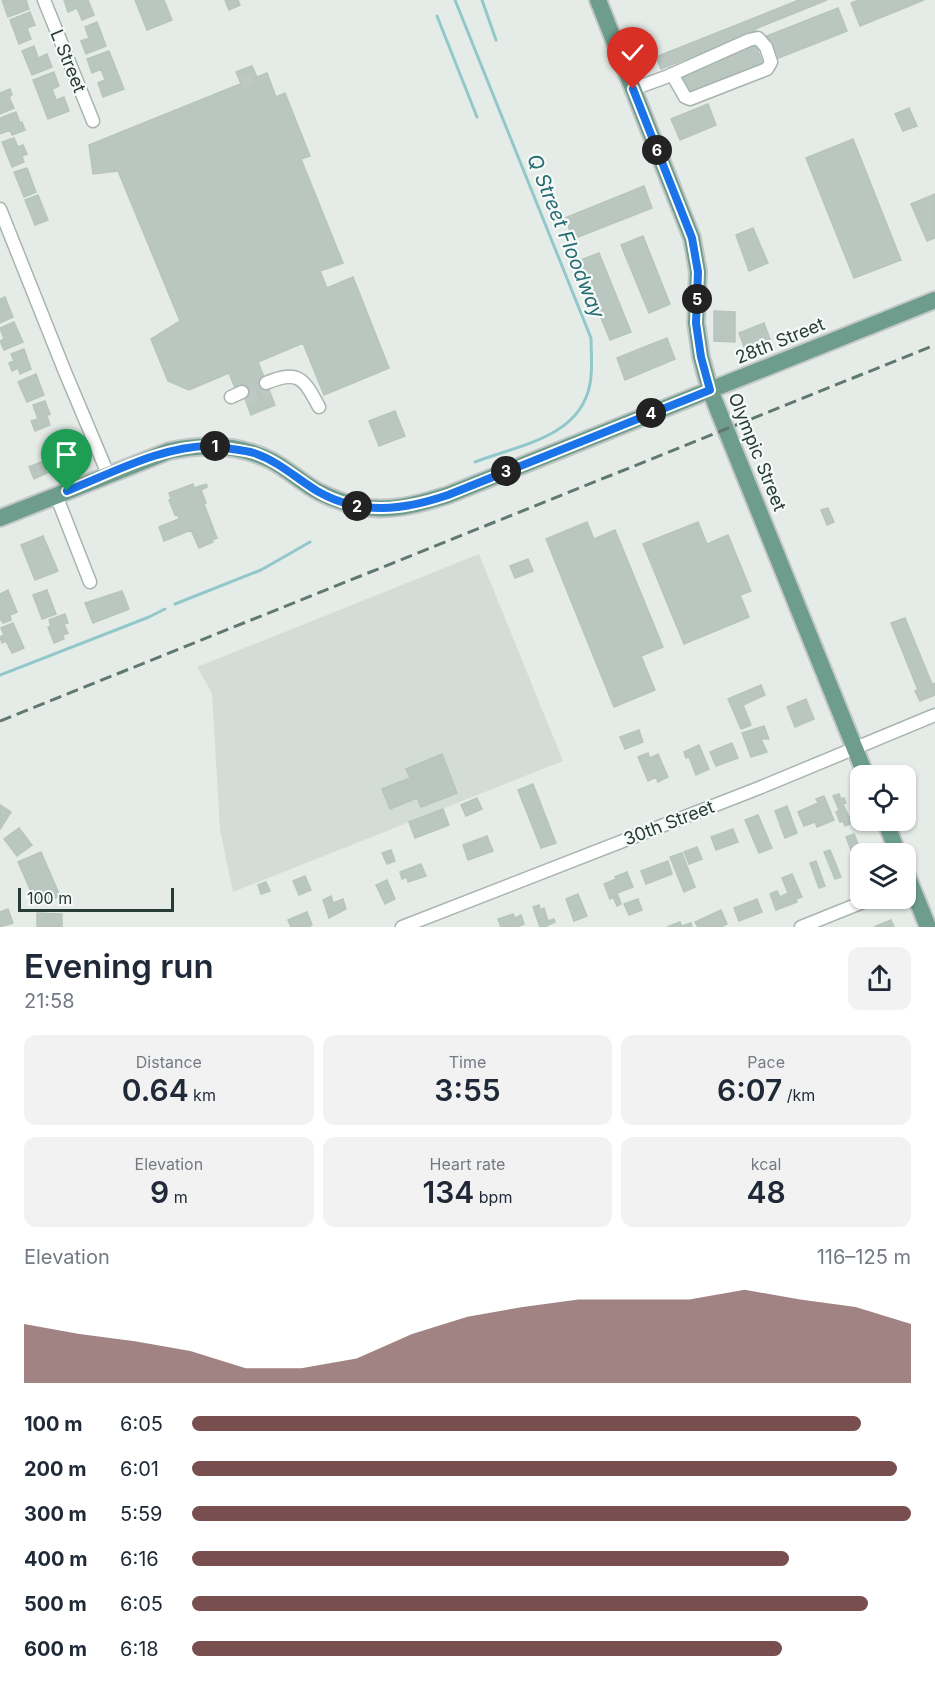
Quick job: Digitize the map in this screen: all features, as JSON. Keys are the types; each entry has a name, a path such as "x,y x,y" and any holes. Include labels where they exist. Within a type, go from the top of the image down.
{"main road":[{"name":"Olympic Street","path":"598,0 692,238 698,272 696,323 701,357 710,390 862,765"},
{"name":"28th Street","path":"0,518 169,451 215,446 254,453 318,491 360,507 400,508 422,503 448,495 935,300"},
{"path":"916,899 928,927"}],"street":[{"name":"L Street","path":"44,0 93,121"},
{"path":"633,89 758,38 766,47 771,62 767,69 690,99 685,97 672,74"},
{"path":"0,209 108,474"},
{"path":"268,386 294,384 315,409"},
{"path":"56,495 90,582"},
{"name":"30th Street","path":"402,927 759,788 935,715"},
{"path":"801,927 850,907"}],"shaded area":[{"path":"479,554 563,761 233,892 220,830 212,693 197,667"}],"building":[{"path":"2,0 26,0 29,9 8,17"},
{"path":"64,0 88,0 94,15 82,20 77,8 68,12"},
{"path":"135,0 164,0 172,20 147,30"},
{"path":"225,0 238,0 240,5 229,10"},
{"path":"799,0 827,0 661,69 656,57"},
{"path":"859,0 924,0 860,26 851,3"},
{"path":"838,8 847,31 776,59 767,36"},
{"path":"30,12 35,25 27,28 31,39 19,44 10,20"},
{"path":"97,22 106,46 86,54 81,41 89,38 85,27"},
{"path":"755,43 763,64 688,94 680,74"},
{"path":"34,46 38,58 47,54 52,67 32,75 22,51"},
{"path":"109,51 124,89 103,97 98,83 105,80 101,69 92,73 87,59"},
{"path":"252,66 257,77 241,84 236,72"},
{"path":"54,72 59,86 52,89 56,100 64,97 69,111 48,119 33,80"},
{"path":"267,73 276,97 285,93 310,156 301,159 343,263 320,271 327,288 353,277 389,368 324,395 303,343 258,362 275,405 251,415 240,385 235,388 229,373 189,390 168,381 151,339 180,321 118,171 93,174 89,145"},
{"path":"10,89 12,95 9,97 14,108 0,114 0,93"},
{"path":"708,104 716,125 680,140 671,119"},
{"path":"909,108 917,126 903,131 895,114"},
{"path":"16,112 25,130 12,135 10,130 0,134 0,118"},
{"path":"14,138 18,147 23,145 27,154 22,156 24,162 12,167 2,142"},
{"path":"853,139 901,260 854,278 806,158"},
{"path":"27,168 36,192 24,197 14,172"},
{"path":"644,186 652,208 573,239 565,218"},
{"path":"935,194 935,238 927,241 911,204"},
{"path":"38,195 48,220 35,225 25,200"},
{"path":"753,228 768,263 749,271 736,235"},
{"path":"643,236 670,304 649,313 621,245"},
{"path":"599,253 631,332 610,340 578,261"},
{"path":"5,297 13,317 0,323 0,299"},
{"path":"714,311 735,312 735,342 714,341"},
{"path":"14,322 23,342 4,350 0,341 4,339 0,328"},
{"path":"764,323 770,339 763,342 765,344 746,352 739,333"},
{"path":"667,338 675,359 625,380 617,358"},
{"path":"24,349 31,369 20,374 18,368 12,371 9,363 14,361 11,354"},
{"path":"36,374 44,395 27,402 18,382"},
{"path":"45,401 50,414 47,416 50,425 35,431 31,421 38,419 33,405"},
{"path":"395,411 405,436 379,446 369,421"},
{"path":"79,443 84,454 75,458 77,462 63,468 58,456 72,450 70,447"},
{"path":"48,459 51,467 45,470 47,473 34,479 29,467"},
{"path":"193,484 194,488 207,485 201,490 217,538 199,548 191,530 164,541 159,527 179,519 169,500 171,499 169,493"},
{"path":"828,508 834,522 827,525 821,510"},
{"path":"587,522 594,539 615,530 663,647 641,656 655,690 614,707 546,539"},
{"path":"698,522 707,544 728,535 751,591 740,595 749,617 684,644 643,544"},
{"path":"43,536 58,571 35,580 21,545"},
{"path":"528,559 533,571 515,578 510,566"},
{"path":"8,590 17,612 10,615 11,620 3,623 0,619 0,594"},
{"path":"47,590 56,614 42,619 33,595"},
{"path":"122,591 129,609 93,623 85,603"},
{"path":"65,614 68,623 64,624 68,633 63,635 64,639 54,643 48,627 51,626 49,620"},
{"path":"905,618 932,684 918,690 891,623"},
{"path":"13,623 24,648 12,653 6,641 2,643 0,637 4,635 1,628"},
{"path":"935,683 935,695 920,701 915,691"},
{"path":"761,685 765,695 743,705 751,725 741,729 728,699"},
{"path":"806,699 814,719 795,727 787,707"},
{"path":"764,726 769,739 761,739 767,752 751,757 742,733"},
{"path":"639,730 643,742 625,749 620,737"},
{"path":"732,743 738,758 716,766 710,752"},
{"path":"699,745 709,769 696,775 689,757 686,758 684,752"},
{"path":"648,753 650,758 658,754 668,777 658,782 656,777 648,781 638,757"},
{"path":"442,754 457,793 421,807 417,798 390,809 382,789 410,778 406,769"},
{"path":"533,784 556,843 541,848 518,790"},
{"path":"839,794 841,799 844,798 846,803 843,804 850,824 845,826 843,821 840,822 836,812 839,810 833,796"},
{"path":"824,796 834,820 817,827 815,822 804,826 798,812 818,803 816,799"},
{"path":"477,798 482,809 466,816 461,805"},
{"path":"0,805 11,812 0,829"},
{"path":"787,806 797,833 785,838 775,811"},
{"path":"443,809 449,825 415,838 409,822"},
{"path":"758,815 772,848 759,853 745,820"},
{"path":"19,828 32,845 17,856 4,839"},
{"path":"733,829 738,842 716,850 711,837"},
{"path":"854,834 858,843 850,843 850,847 846,837"},
{"path":"487,836 493,851 468,860 463,845"},
{"path":"697,847 702,859 689,864 684,852"},
{"path":"391,850 395,861 387,864 382,853"},
{"path":"830,850 841,877 835,879 824,852"},
{"path":"41,852 60,896 37,905 18,862"},
{"path":"682,853 695,887 684,892 670,857"},
{"path":"668,861 672,874 646,884 641,871"},
{"path":"816,861 825,886 819,888 810,863"},
{"path":"421,864 426,876 408,882 407,877 402,879 400,872"},
{"path":"627,872 633,887 617,893 621,904 617,906 613,897 610,899 604,884"},
{"path":"792,874 802,897 796,899 797,902 776,910 770,894 777,891 780,897 788,893 782,878"},
{"path":"305,876 311,890 299,895 293,881"},
{"path":"387,880 395,899 385,904 376,885"},
{"path":"266,882 270,891 261,894 258,885"},
{"path":"578,894 587,916 574,921 566,899"},
{"path":"331,896 333,903 343,899 346,909 329,918 323,900"},
{"path":"638,899 642,910 629,915 624,904"},
{"path":"757,899 762,912 739,921 734,908"},
{"path":"539,905 540,910 544,908 548,921 554,919 555,922 547,927 540,927 533,907"},
{"path":"8,909 13,923 0,927 0,912"},
{"path":"721,910 727,924 721,927 698,927 695,922"},
{"path":"307,912 312,925 291,927 288,920"},
{"path":"37,913 62,914 62,927 37,927"},
{"path":"513,914 515,918 521,915 524,924 517,927 501,927 498,919"},
{"path":"891,920 894,927 874,927 881,924"},
{"path":"680,922 682,926 691,923 692,927 667,927"}],"waterway":[{"name":"Q Street Floodway","path":"455,0 591,338 590,384 584,402 574,417 545,437 475,462"},
{"path":"482,0 496,40"},
{"path":"437,16 477,117"},
{"name":"Q Street Floodway","path":"175,604 261,570 310,542"},
{"name":"Q Street Floodway","path":"0,675 165,609"}],"tunnel":[{"path":"241,83 257,76"},
{"path":"245,399 269,389"}],"railway":[{"path":"0,721 935,345"}],"route":[{"path":"67,491 169,451 215,446 254,453 272,461 318,491 337,500 360,507 400,508 448,495 710,390 701,357 696,323 698,272 692,238 633,89"}]}
